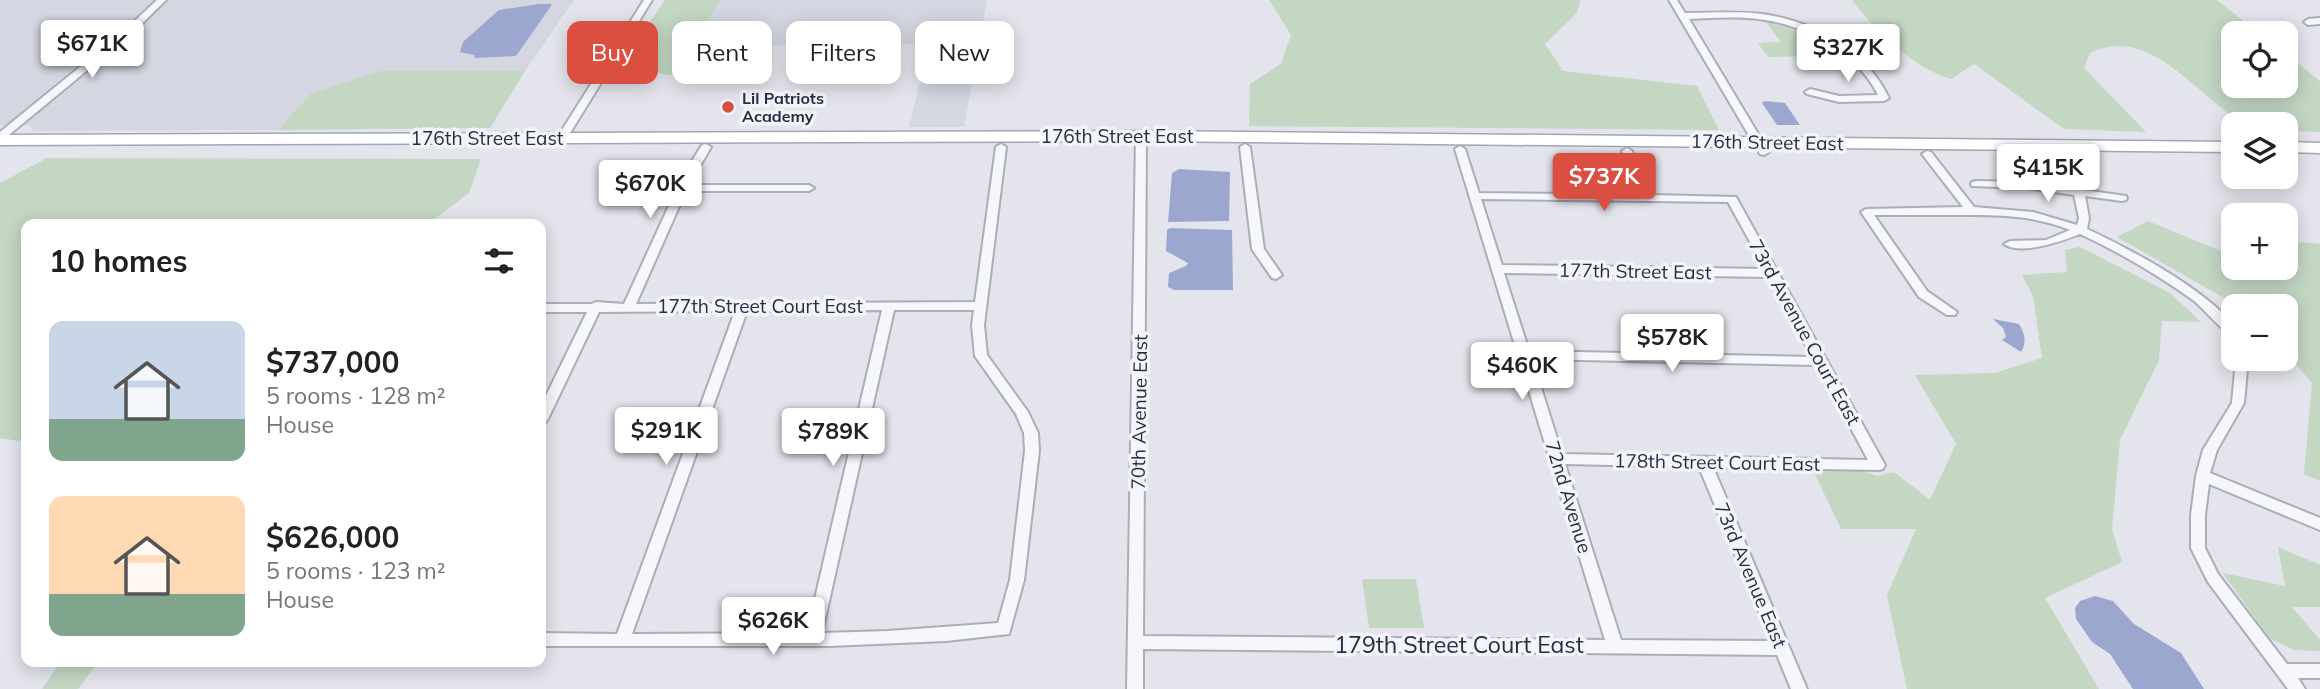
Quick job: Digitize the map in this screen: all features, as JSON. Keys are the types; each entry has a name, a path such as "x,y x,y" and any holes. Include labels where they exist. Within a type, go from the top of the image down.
{"main road":[{"name":"176th Street East","path":"0,138 562,138 1761,147 2221,147"},
{"path":"415,148 423,144 489,138"},
{"name":"176th Street East","path":"0,150 1001,146 1141,141 1245,147 1627,150 1761,147 1927,153 2221,156"},
{"path":"1927,153 1931,149 1967,146"},
{"path":"2298,147 2320,148"},
{"path":"2298,156 2320,156"}],"street":[{"path":"0,138 127,33 162,0"},
{"path":"562,138 648,0"},
{"path":"1673,0 1761,147"},
{"path":"1683,16 1761,17 1794,25 1847,51 1864,69 1884,98 1839,99 1810,92"},
{"path":"2308,22 2320,21"},
{"name":"70th Avenue East","path":"1135,689 1141,141"},
{"path":"546,640 813,639 919,636 1003,629 1017,580 1032,451 1031,433 1021,412 981,356 978,343 980,306 1001,146"},
{"path":"629,306 682,188 706,147"},
{"path":"1245,147 1258,250 1276,275"},
{"name":"72nd Avenue","path":"1460,149 1615,646"},
{"path":"1475,196 1648,198 1627,150"},
{"path":"1927,153 1972,212"},
{"path":"1976,184 2027,185 2122,198"},
{"path":"682,188 809,188"},
{"path":"2079,193 2084,218 2081,230"},
{"name":"73rd Avenue Court East","path":"1648,198 1732,199 1878,465"},
{"path":"1866,212 1972,212 2030,215 2051,219 2117,248 2192,293 2221,317"},
{"path":"1866,212 1923,294 1951,312"},
{"path":"2010,244 2048,243 2081,230"},
{"name":"177th Street East","path":"1498,269 1773,273"},
{"path":"546,409 596,306"},
{"path":"622,640 743,306"},
{"path":"813,639 889,306"},
{"name":"177th Street Court East","path":"546,308 980,306"},
{"path":"1525,355 1821,361"},
{"path":"2241,371 2238,403 2210,450 2203,476 2198,515 2198,548 2213,578 2297,689"},
{"name":"178th Street Court East","path":"1557,459 1878,465"},
{"name":"73rd Avenue East","path":"1704,461 1799,689"},
{"path":"2203,476 2320,524"},
{"name":"179th Street Court East","path":"1136,642 1781,648"},
{"path":"2283,671 2320,671"}],"shaded area":[{"path":"0,0 574,0 525,71 379,71 310,94 278,130 34,131 28,125 0,125"},
{"path":"720,0 987,0 983,21 915,21 915,44 901,44 901,21 786,21 786,45 772,45 772,21 707,21"},
{"path":"919,84 972,84 964,127 909,127"}],"green space":[{"path":"665,0 720,0 708,21 672,21 672,74 658,72 658,21 651,21"},
{"path":"1269,0 1581,0 1576,14 1545,44 1563,71 1697,86 1719,130 1249,126 1250,84 1281,64 1291,35"},
{"path":"1852,0 2217,0 2244,21 2221,21 2221,98 2298,98 2298,64 2320,81 2320,132 2298,131 2298,112 2226,112 2152,55 2133,47 2112,46 2090,53 2084,68 2146,132 2064,129 1974,64 1951,79 1937,74 1896,47"},
{"path":"1766,22 1800,32 1843,55 1768,57 1758,43 1781,42"},
{"path":"379,71 525,71 490,128 278,130 310,94"},
{"path":"47,158 481,159 469,193 435,219 21,219 21,441 0,438 0,183"},
{"path":"2148,221 2221,251 2221,280 2298,280 2298,242 2320,244 2320,481 2304,474 2312,383 2298,367 2298,294 2221,294 2221,296 2117,237"},
{"path":"2080,247 2170,293 2201,322 2162,321 2159,360 2120,440 2112,529 2122,562 2045,598 2099,689 1907,689 1887,595 1916,529 1841,529 1813,470 1860,470 1877,476 1894,472 1930,500 1956,444 1915,375 1995,373 2042,358 2033,296 2022,275 2067,272 2065,250"},
{"path":"2278,547 2320,565 2320,607 2292,607 2320,640 2320,651 2294,650 2269,638 2223,573 2285,586"},
{"path":"1362,579 1416,579 1424,628 1369,628"},
{"path":"57,667 94,667 78,689 42,689"}],"water":[{"path":"539,4 551,6 516,56 475,58 474,55 460,52 463,42 499,10"},
{"path":"1762,103 1785,103 1800,125 1777,125"},
{"path":"1179,169 1230,172 1229,221 1168,222 1172,173"},
{"path":"1167,230 1232,230 1233,290 1174,290 1168,287 1169,273 1188,263 1166,251"},
{"path":"1993,319 2019,324 2024,338 2021,352 2002,340 2006,337 2003,328"},
{"path":"2095,596 2113,601 2134,624 2181,653 2204,689 2133,689 2110,654 2092,642 2076,619 2075,608 2080,601"}],"place":[{"name":"Lil Patriots Academy","path":"728,107"}]}
